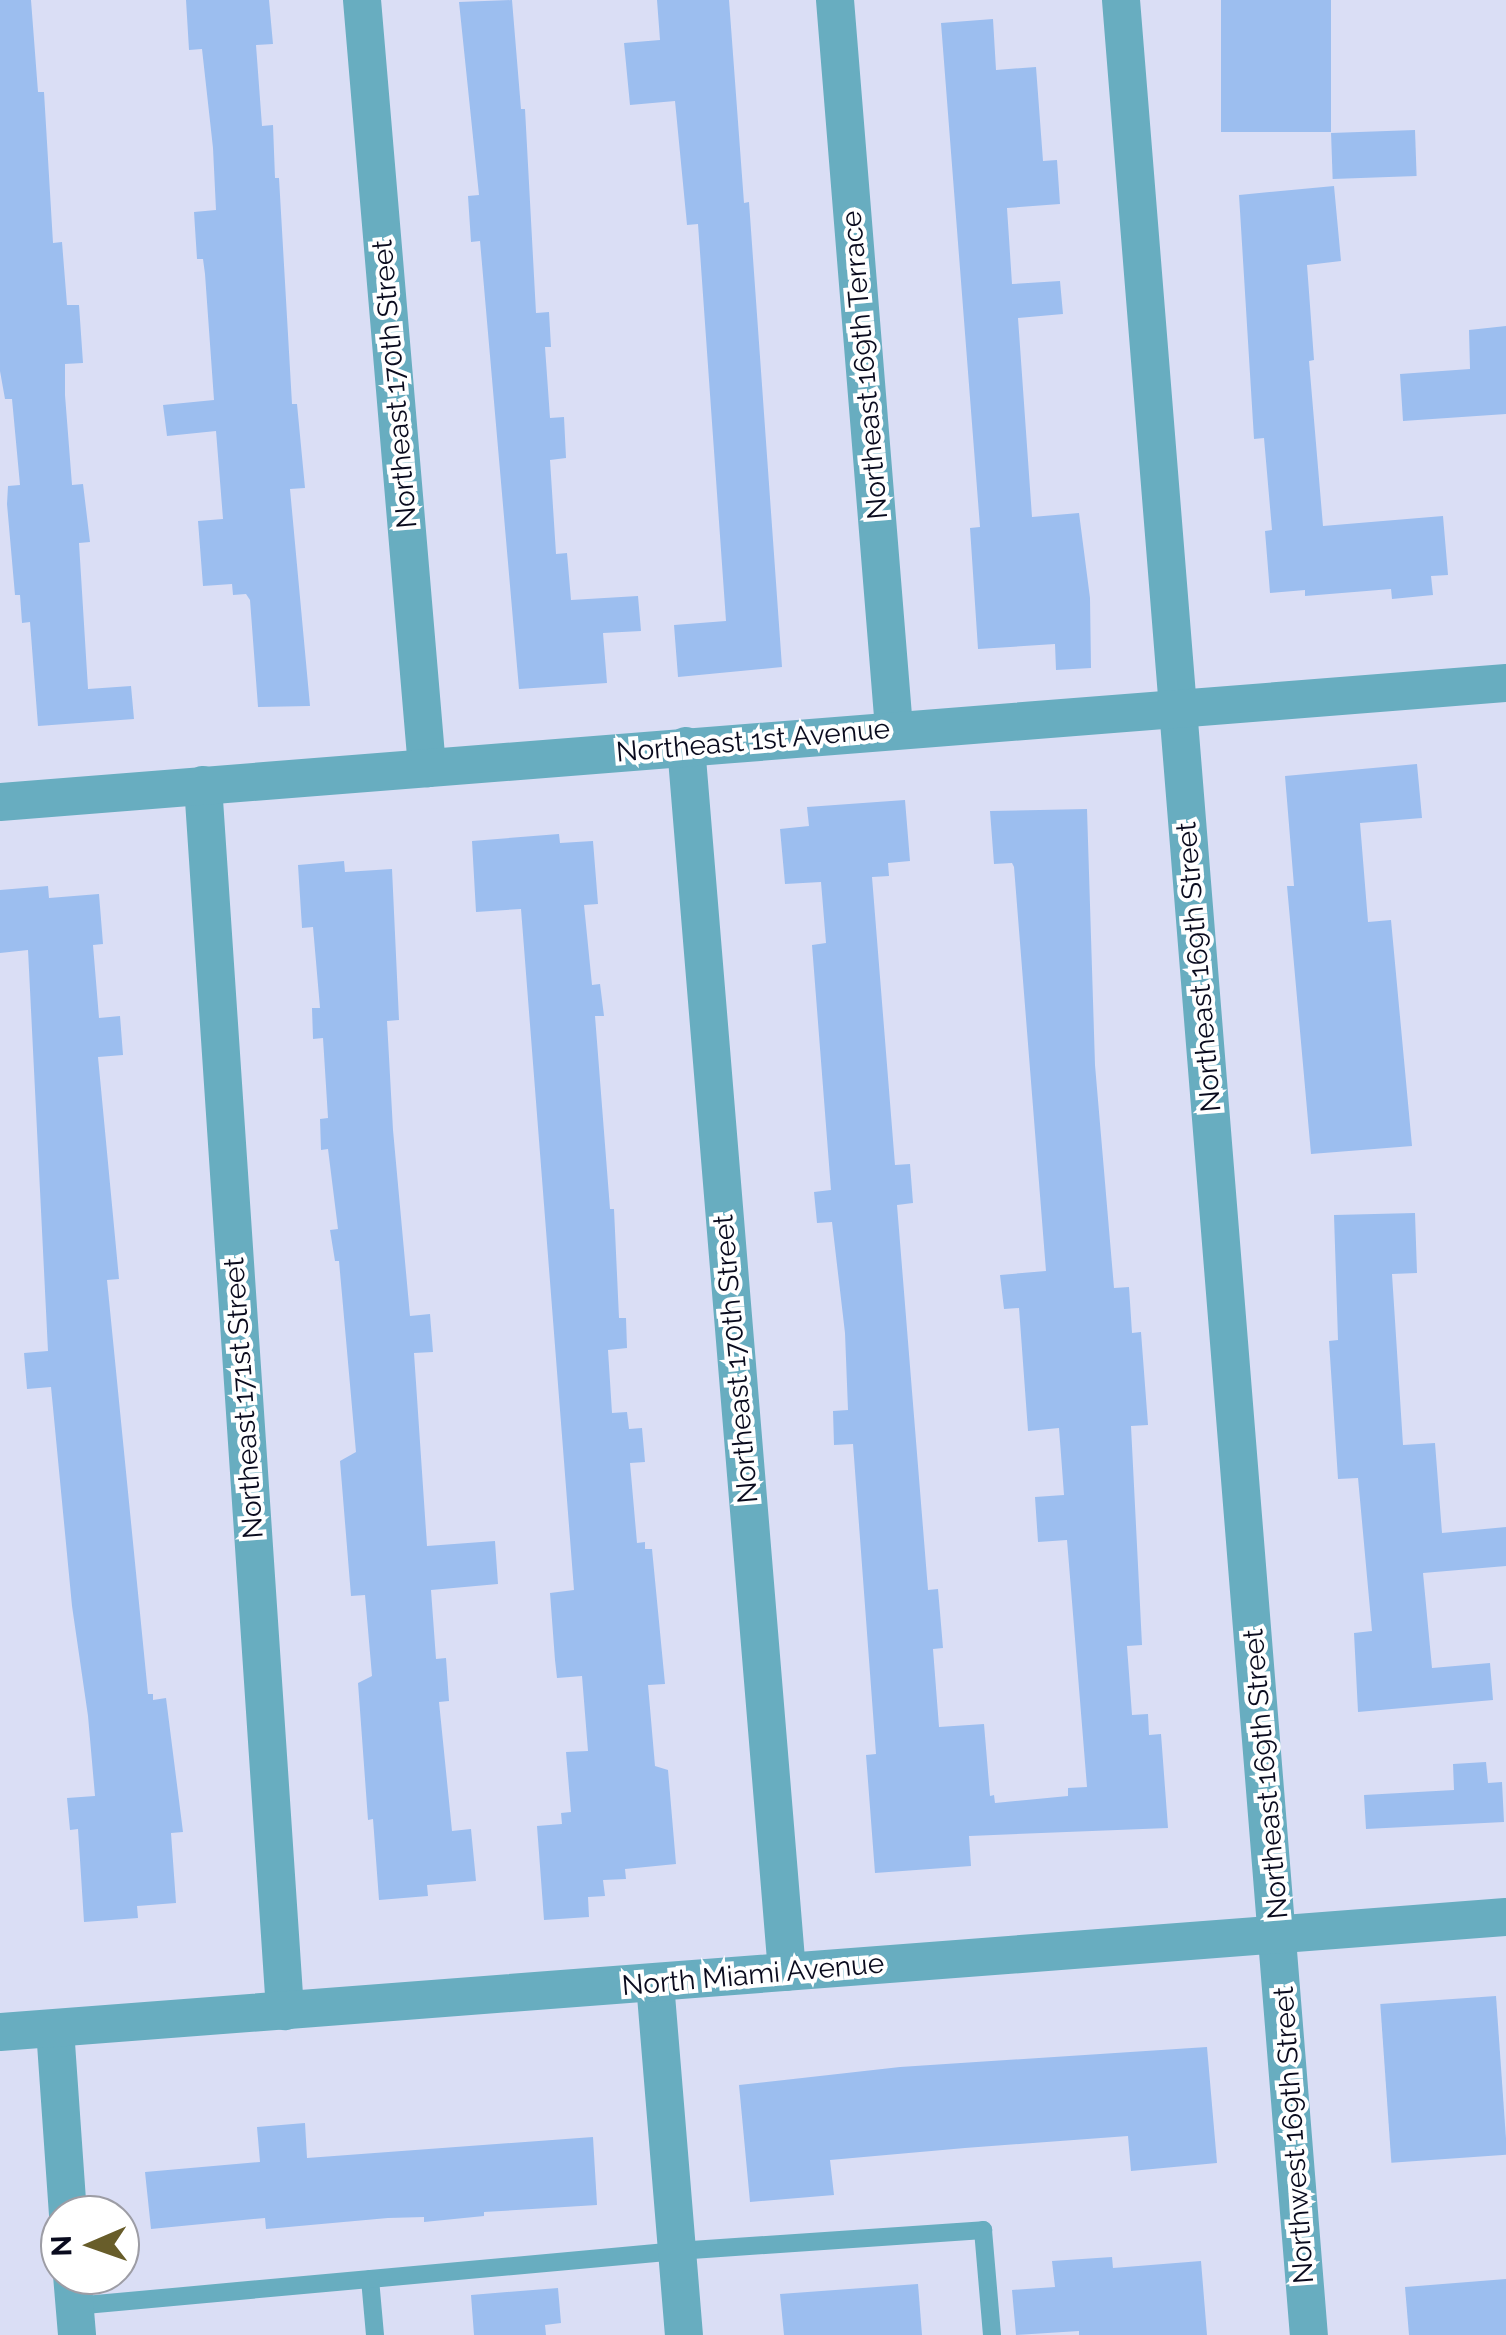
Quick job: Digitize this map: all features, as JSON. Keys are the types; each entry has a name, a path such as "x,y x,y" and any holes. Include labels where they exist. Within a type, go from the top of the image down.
{"street":[{"name":"Northeast 170th Street","path":"362,0 427,768"},
{"name":"Northeast 169th Terrace","path":"835,0 894,730"},
{"name":"Northeast 169th Street","path":"1121,0 1279,1934"},
{"name":"Northeast 1st Avenue","path":"0,802 1506,683"},
{"name":"Northeast 170th Street","path":"686,746 787,1972"},
{"name":"Northeast 171st Street","path":"203,785 285,2011"},
{"name":"North Miami Avenue","path":"0,2032 1506,1916"},
{"name":"Northwest 169th Street","path":"1279,1934 1309,2335"},
{"path":"655,1984 684,2335"},
{"path":"55,2029 67,2195"}],"lane":[{"path":"74,2305 677,2250 983,2230 992,2335"},
{"path":"370,2279 375,2335"}],"building":[{"path":"0,0 31,0 38,92 44,92 53,243 62,242 67,305 79,305 83,363 65,364 65,395 72,485 83,484 90,542 79,543 88,689 131,686 134,719 38,726 30,622 22,623 20,595 15,595 7,504 8,486 20,485 12,399 5,399 0,371"},
{"path":"186,0 269,0 273,44 256,45 262,126 273,125 275,178 279,178 292,404 297,404 305,488 290,489 310,706 258,707 250,600 246,594 233,595 232,584 203,586 198,521 223,519 216,431 167,436 163,405 214,400 205,274 203,259 197,259 194,212 216,210 213,148 202,49 189,50"},
{"path":"512,0 521,109 525,109 536,313 549,312 551,347 545,347 550,418 564,417 566,458 550,460 556,554 567,553 571,600 638,596 641,631 603,633 607,683 519,689 480,241 471,242 468,196 479,195 459,2"},
{"path":"657,0 729,0 744,203 749,202 782,667 678,677 674,625 726,621 698,224 687,225 675,101 630,105 624,43 660,40"},
{"path":"1221,0 1331,0 1331,132 1221,132"},
{"path":"993,19 996,70 1036,67 1043,161 1057,160 1060,204 1007,208 1012,284 1060,281 1063,314 1018,318 1032,517 1079,513 1090,598 1091,668 1056,670 1055,644 978,649 970,528 980,527 941,23"},
{"path":"1415,130 1417,176 1333,179 1331,133"},
{"path":"1334,186 1341,261 1307,265 1314,360 1309,361 1323,526 1443,516 1448,575 1431,576 1433,595 1392,599 1391,589 1305,596 1305,590 1270,593 1265,531 1272,530 1264,438 1254,439 1239,195"},
{"path":"1506,326 1506,414 1403,421 1400,374 1470,369 1469,330"},
{"path":"1417,764 1422,818 1360,823 1368,922 1391,920 1412,1146 1311,1154 1287,886 1294,886 1285,776"},
{"path":"905,800 910,861 888,863 889,876 872,877 895,1165 910,1164 913,1203 897,1205 928,1590 938,1589 943,1648 933,1649 939,1727 984,1724 990,1796 994,1795 995,1803 1068,1796 1068,1788 1087,1787 1067,1540 1038,1542 1035,1497 1064,1495 1059,1428 1028,1431 1019,1308 1004,1309 1000,1275 1046,1271 1014,867 1012,863 994,864 990,811 1087,809 1095,1065 1114,1288 1129,1287 1132,1333 1141,1332 1148,1425 1131,1426 1142,1645 1127,1646 1132,1715 1148,1714 1149,1735 1161,1734 1168,1828 969,1836 971,1866 875,1873 866,1755 876,1754 853,1444 834,1445 833,1411 848,1410 845,1333 832,1222 817,1223 814,1192 831,1190 812,945 826,943 821,882 785,884 780,829 809,826 807,807"},
{"path":"559,834 560,843 593,841 598,904 584,905 592,985 600,984 604,1016 595,1016 610,1209 614,1209 619,1318 626,1318 627,1348 608,1350 612,1413 627,1412 629,1429 642,1428 645,1462 630,1463 637,1543 645,1542 645,1549 652,1549 665,1684 648,1685 655,1766 668,1770 676,1864 625,1869 626,1879 603,1880 605,1896 588,1897 589,1917 544,1920 537,1826 562,1824 561,1813 571,1812 566,1752 588,1751 582,1676 557,1678 555,1660 550,1593 574,1590 521,909 476,912 472,841"},
{"path":"344,861 345,872 392,869 399,1020 387,1021 393,1130 410,1316 430,1314 433,1352 414,1353 427,1546 495,1541 498,1584 431,1590 436,1659 446,1658 449,1701 439,1702 452,1831 471,1829 476,1881 427,1885 428,1896 379,1900 373,1819 368,1820 358,1683 372,1676 365,1595 351,1596 340,1461 356,1452 339,1261 335,1261 330,1230 338,1229 328,1149 321,1150 320,1119 328,1118 323,1038 313,1039 312,1008 320,1008 313,927 302,928 298,865"},
{"path":"48,886 49,898 99,894 103,944 93,945 99,1018 120,1016 123,1055 98,1057 119,1279 107,1280 148,1694 153,1694 153,1700 166,1698 183,1832 171,1833 176,1903 137,1906 138,1918 84,1922 78,1829 70,1830 67,1798 95,1796 88,1716 72,1606 51,1387 27,1389 24,1353 48,1351 28,950 0,953 0,890"},
{"path":"1415,1213 1417,1273 1392,1274 1403,1445 1435,1443 1442,1533 1506,1527 1506,1566 1423,1573 1432,1668 1490,1663 1493,1700 1358,1712 1354,1633 1372,1631 1358,1478 1338,1479 1329,1341 1338,1340 1334,1215"},
{"path":"1486,1762 1488,1783 1502,1782 1504,1822 1366,1829 1364,1795 1454,1790 1453,1764"},
{"path":"1496,1996 1506,2155 1391,2163 1380,2004"},
{"path":"1207,2047 1217,2163 1131,2171 1128,2136 965,2148 830,2160 834,2195 750,2202 739,2085 900,2067"},
{"path":"305,2123 307,2158 593,2137 597,2205 484,2212 484,2216 424,2222 424,2217 388,2218 266,2229 265,2218 151,2229 145,2172 260,2162 257,2127"},
{"path":"1112,2257 1113,2268 1201,2261 1207,2335 1079,2335 1079,2331 1016,2335 1012,2290 1055,2287 1052,2261"},
{"path":"1506,2279 1506,2335 1409,2335 1405,2287"},
{"path":"918,2284 922,2335 784,2335 780,2294"},
{"path":"558,2288 561,2323 545,2325 546,2335 474,2335 471,2295"}]}
